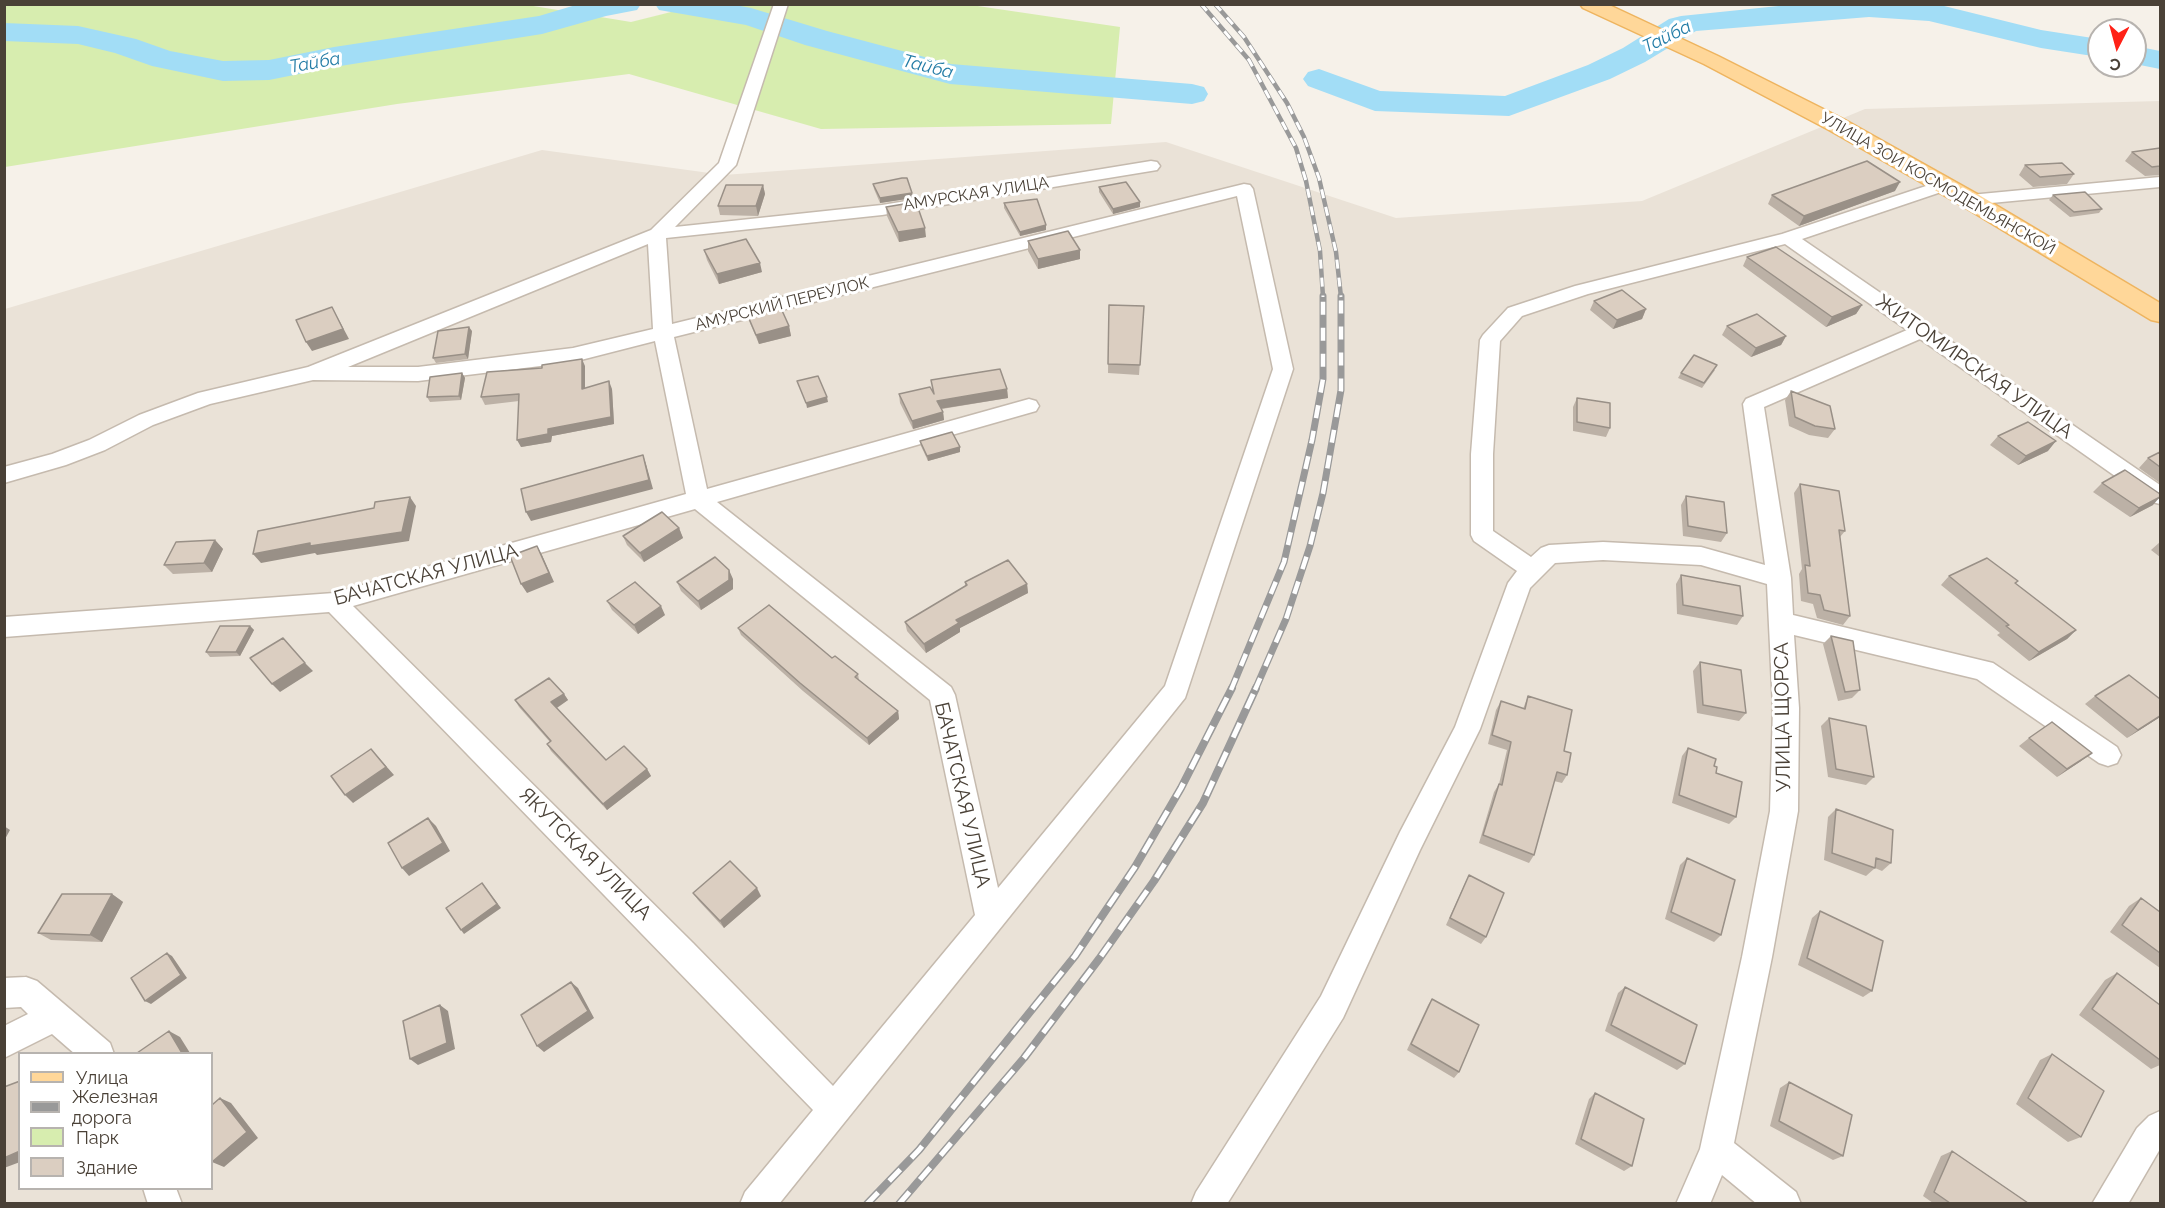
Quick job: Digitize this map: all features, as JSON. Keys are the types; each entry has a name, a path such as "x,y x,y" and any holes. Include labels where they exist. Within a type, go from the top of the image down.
{"main road":[{"name":"УЛИЦА ЗОИ КОСМОДЕМЬЯНСКОЙ","path":"1590,4 1711,60 1837,125 1970,200 2160,314"}],"street":[{"path":"4,475 58,460 97,445 146,420 205,398 313,373 657,234 727,165 781,5"},
{"name":"АМУРСКАЯ УЛИЦА","path":"657,234 882,210 1151,166"},
{"path":"1970,200 2160,182"},
{"path":"1533,570 1482,535 1482,454 1490,340 1515,312 1582,290 1788,238 1944,185"},
{"name":"АМУРСКИЙ ПЕРЕУЛОК","path":"313,373 418,374 573,355 1244,189 1283,369 1176,691 990,919"},
{"path":"657,234 663,333 698,499"},
{"name":"ЖИТОМИРСКАЯ УЛИЦА","path":"1788,238 2160,496"},
{"name":"УЛИЦА ЩОРСА","path":"1693,1203 1716,1150 1757,957 1784,811 1786,708 1779,578 1754,404 1922,331"},
{"name":"БАЧАТСКАЯ УЛИЦА","path":"4,627 334,602 1029,406"},
{"name":"БАЧАТСКАЯ УЛИЦА","path":"698,499 942,695 990,919"},
{"path":"1208,1203 1332,1007 1410,841 1467,729 1520,583 1549,554 1603,550 1701,556 1779,578"},
{"name":"ЯКУТСКАЯ УЛИЦА","path":"334,602 684,953 834,1109"},
{"path":"1781,622 1984,670 2108,755"},
{"path":"757,1203 990,919"},
{"path":"4,993 26,992 98,1052"},
{"path":"4,1043 55,1016"},
{"path":"2109,1203 2148,1139 2160,1126"},
{"path":"1716,1150 1784,1203"}],"shaded area":[{"path":"2160,101 2160,1203 5,1204 5,309 542,150 724,175 1166,142 1396,218 1642,201 1865,109"}],"green space":[{"path":"521,4 631,22 703,4 964,4 1120,27 1111,124 821,129 629,74 397,104 5,167 5,5"}],"building":[{"path":"2160,148 2160,166 2152,167 2132,152"},
{"path":"1867,161 1900,182 1804,216 1772,195"},
{"path":"2062,163 2074,174 2040,177 2025,165"},
{"path":"907,178 912,193 880,198 873,184"},
{"path":"1126,182 1140,202 1113,209 1099,187"},
{"path":"726,185 763,185 756,206 718,206"},
{"path":"2085,192 2102,209 2074,212 2053,195"},
{"path":"1037,199 1046,225 1020,232 1004,203"},
{"path":"916,202 925,228 898,232 886,207"},
{"path":"1068,231 1080,250 1038,259 1028,241"},
{"path":"746,239 760,263 717,274 704,250"},
{"path":"1776,247 1862,305 1832,317 1747,257"},
{"path":"1622,290 1646,309 1617,320 1594,301"},
{"path":"1109,305 1144,306 1140,365 1108,364"},
{"path":"780,306 789,326 756,335 747,314"},
{"path":"332,307 343,329 306,342 296,320"},
{"path":"1757,314 1786,336 1756,348 1727,326"},
{"path":"469,327 465,354 433,358 438,331"},
{"path":"1694,355 1717,365 1704,383 1681,373"},
{"path":"582,359 582,389 609,381 611,417 548,429 548,434 517,440 519,394 481,397 487,372 542,368 542,365"},
{"path":"1000,369 1007,389 937,401 943,412 912,421 899,394 930,387 934,394 931,380"},
{"path":"462,373 459,396 427,397 430,377"},
{"path":"818,376 827,397 806,403 797,381"},
{"path":"1791,391 1830,406 1835,429 1815,426 1795,417"},
{"path":"1577,398 1610,403 1610,428 1577,422"},
{"path":"2028,422 2056,441 2026,456 1998,436"},
{"path":"952,432 960,447 927,456 920,441"},
{"path":"2160,452 2160,467 2148,458"},
{"path":"643,455 649,480 526,512 521,489"},
{"path":"2125,470 2160,494 2160,497 2139,508 2102,483"},
{"path":"1800,484 1839,491 1845,531 1839,530 1850,616 1824,610 1820,595 1808,593 1805,565 1810,566"},
{"path":"1686,496 1724,502 1727,533 1688,526"},
{"path":"410,497 402,532 310,546 310,543 253,554 258,531 374,508 375,502"},
{"path":"662,512 679,528 640,553 623,536"},
{"path":"215,540 204,563 164,565 176,542"},
{"path":"537,546 549,573 521,584 510,556"},
{"path":"715,557 729,570 729,580 698,601 677,582"},
{"path":"1987,558 2018,581 2015,583 2076,630 2039,652 1949,576"},
{"path":"1008,560 1027,584 956,620 959,623 924,644 905,622 967,585 965,582"},
{"path":"1681,575 1740,586 1743,616 1683,605"},
{"path":"635,582 661,606 634,625 607,601"},
{"path":"769,605 832,658 835,656 858,674 855,677 898,711 867,738 800,683 738,628"},
{"path":"220,626 250,626 236,652 206,652"},
{"path":"1831,636 1853,641 1860,690 1845,692"},
{"path":"283,638 305,663 272,684 250,658"},
{"path":"1700,662 1741,670 1746,713 1703,705"},
{"path":"2129,675 2160,699 2160,716 2138,730 2095,696"},
{"path":"549,678 564,694 551,702 606,760 624,746 647,769 603,804 547,744 551,741 515,700"},
{"path":"1528,696 1572,710 1564,751 1571,753 1567,775 1557,772 1534,855 1483,835 1499,784 1502,785 1511,742 1492,735 1501,701 1525,709"},
{"path":"1829,718 1866,726 1874,777 1836,769"},
{"path":"2052,722 2092,753 2067,769 2029,738"},
{"path":"1688,748 1716,759 1714,766 1717,767 1716,773 1742,782 1736,817 1679,795"},
{"path":"371,749 386,767 345,795 331,776"},
{"path":"1836,809 1893,830 1891,863 1876,858 1875,868 1832,853"},
{"path":"428,818 443,843 402,868 388,843"},
{"path":"1687,858 1735,880 1721,935 1671,912"},
{"path":"730,861 757,888 720,921 693,893"},
{"path":"1469,875 1504,893 1486,937 1450,918"},
{"path":"482,883 497,904 461,930 446,908"},
{"path":"62,894 112,894 90,935 38,933"},
{"path":"2141,898 2160,912 2160,953 2122,925"},
{"path":"1820,911 1883,941 1872,991 1807,958"},
{"path":"167,953 181,975 145,1001 131,978"},
{"path":"2117,973 2160,1005 2160,1060 2092,1009"},
{"path":"571,982 588,1011 537,1046 521,1015"},
{"path":"1625,987 1697,1025 1685,1064 1611,1025"},
{"path":"1432,999 1479,1025 1459,1072 1411,1044"},
{"path":"440,1005 447,1043 410,1059 403,1021"},
{"path":"169,1031 181,1052 138,1052"},
{"path":"2052,1054 2104,1091 2081,1137 2028,1098"},
{"path":"18,1082 18,1152 4,1158 4,1087"},
{"path":"1789,1082 1852,1115 1843,1156 1779,1121"},
{"path":"1595,1093 1644,1119 1632,1166 1581,1139"},
{"path":"220,1098 247,1132 213,1161 213,1104"},
{"path":"1952,1151 2028,1203 1950,1203 1934,1192"}],"waterway":[{"name":"Тайба","path":"4,32 78,35 125,46 163,59 223,71 269,70 334,57 542,25 603,7 626,4"},
{"name":"Тайба","path":"670,4 751,17 816,38 950,74 1192,94"},
{"name":"Тайба","path":"1319,79 1375,101 1509,106 1599,72 1634,55 1680,26 1692,22 1869,8 1929,12 2041,39 2087,46"},
{"name":"Тайба","path":"2147,57 2160,60"}],"railway":[{"path":"1201,4 1249,60 1296,148 1306,181 1320,251 1323,297"},
{"path":"1215,4 1244,37 1287,103 1304,137 1319,178 1336,252 1341,297"},
{"path":"1231,690 1284,562 1312,440 1323,379 1323,297"},
{"path":"1255,690 1286,619 1310,546 1323,493 1341,390 1341,297"},
{"path":"899,1204 1024,1058 1099,959 1154,881 1203,803 1256,688"},
{"path":"867,1204 919,1150 1075,956 1135,867 1181,788 1231,690"}]}
